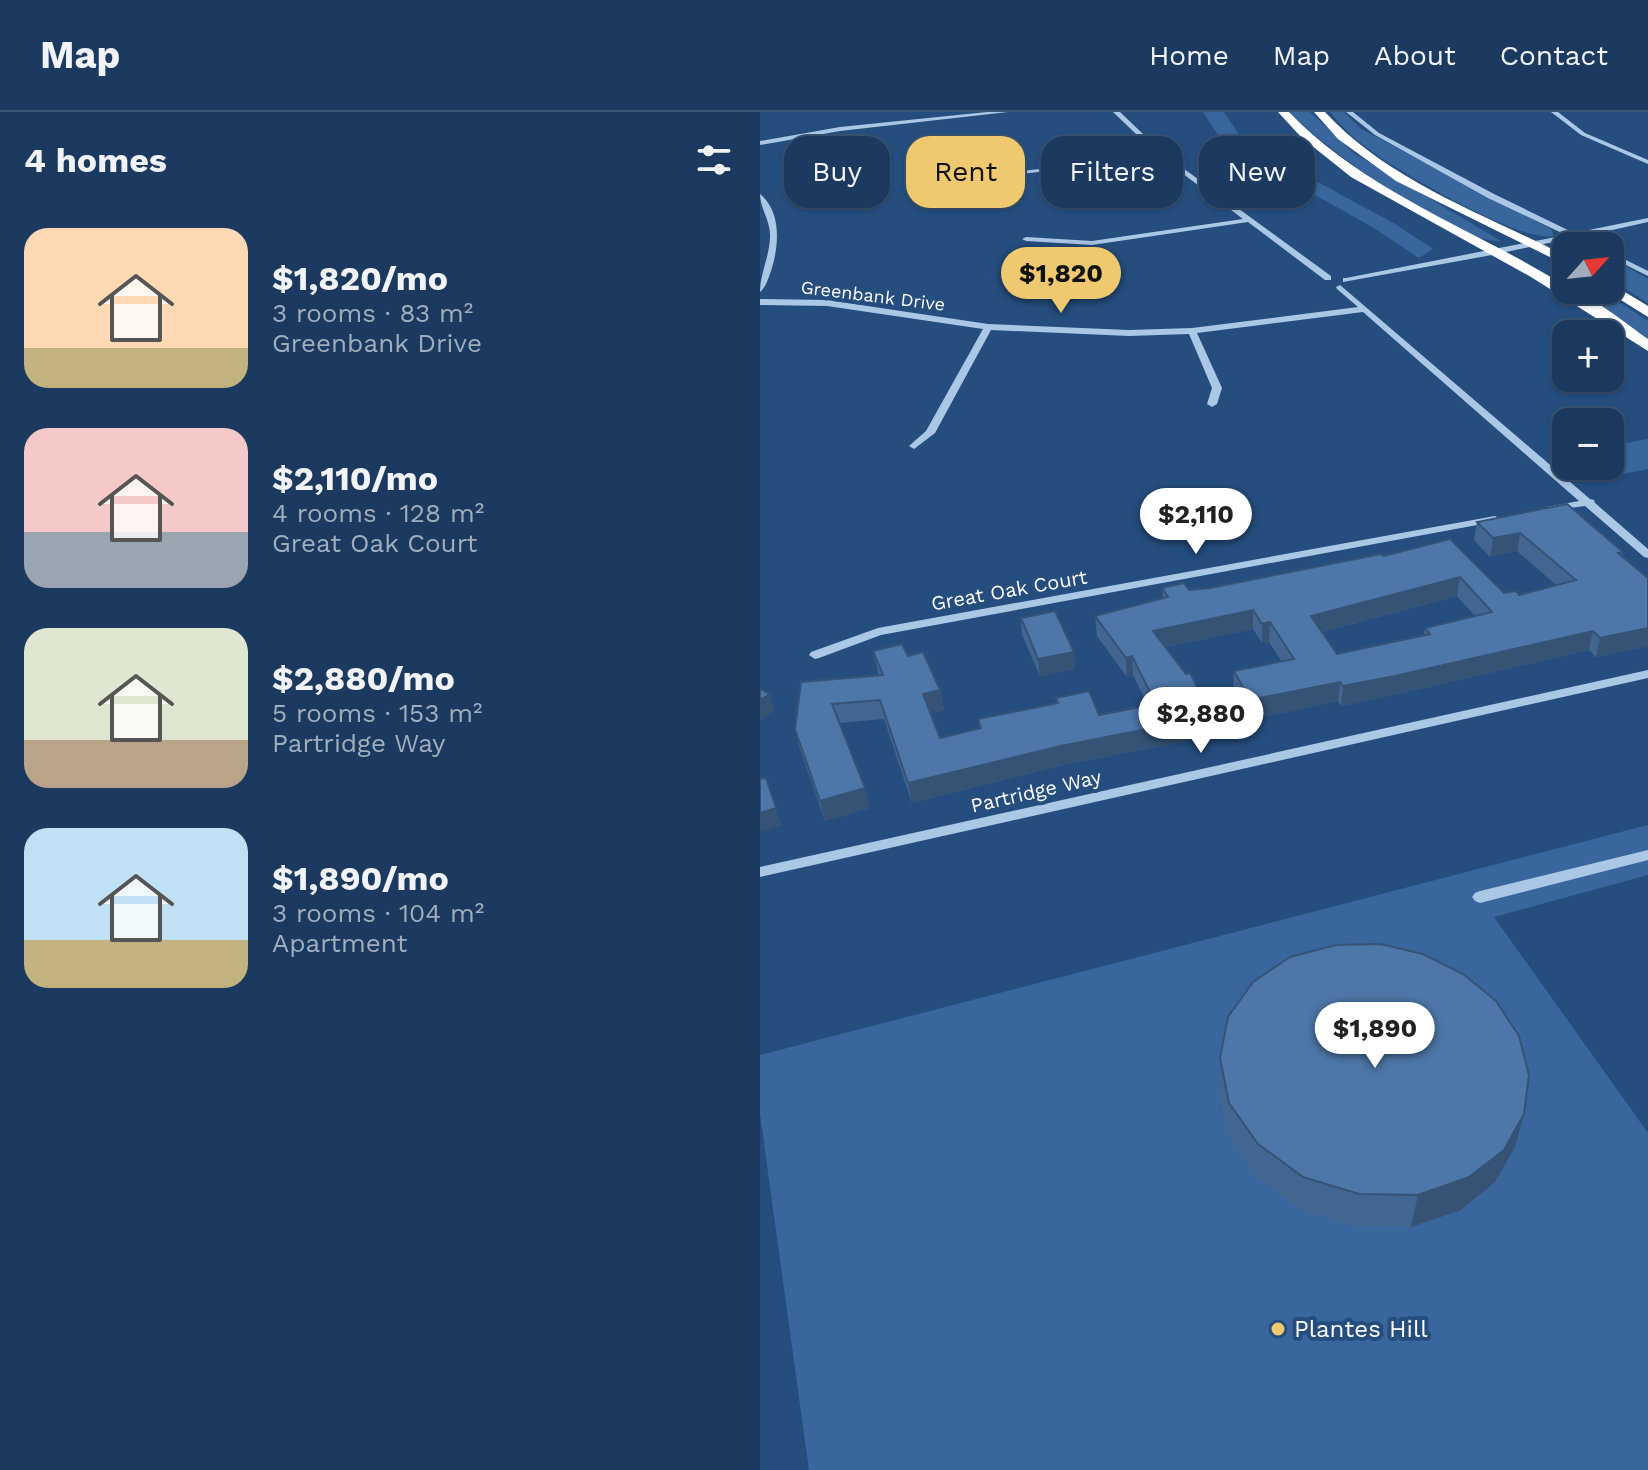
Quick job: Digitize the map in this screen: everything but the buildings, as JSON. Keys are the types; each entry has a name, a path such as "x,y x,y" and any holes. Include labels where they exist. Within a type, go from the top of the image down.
{"highway":[{"path":"1283,112 1310,140 1355,173 1564,290 1648,346"},
{"path":"1319,112 1349,142 1394,172 1552,254"},
{"path":"1624,297 1648,313"}],"street":[{"path":"760,143 840,129 1005,112"},
{"path":"1116,112 1142,136"},
{"path":"1349,112 1377,134 1565,232"},
{"path":"1554,112 1583,134 1648,162"},
{"path":"1183,171 1328,278 1323,282 1325,285 1552,240"},
{"path":"760,196 772,220 774,244 760,290"},
{"path":"1026,239 1092,243 1248,220"},
{"path":"1592,232 1648,220"},
{"path":"760,245 774,244"},
{"path":"1624,261 1648,274"},
{"path":"1343,283 1365,309 1648,555"},
{"name":"Greenbank Drive","path":"760,302 827,303 988,327 1129,333 1192,331 1365,309"},
{"path":"914,446 930,433 988,327"},
{"path":"1192,331 1217,388 1212,404"},
{"path":"1543,511 1590,502"},
{"name":"Great Oak Court","path":"815,655 878,632 1512,516"},
{"name":"Partridge Way","path":"760,872 1648,674"},
{"path":"1480,897 1648,855"}],"shaded area":[{"path":"1203,112 1224,112 1240,136 1219,136"},
{"path":"1290,112 1310,112 1355,154 1501,241 1481,238 1455,227 1391,191 1330,147"},
{"path":"1330,112 1344,112 1361,129 1551,229 1552,236 1515,229 1460,204 1385,160 1348,132"},
{"path":"1315,181 1395,224 1433,249 1419,258 1315,195"},
{"path":"1624,265 1648,279 1648,303 1624,288"},
{"path":"1599,304 1622,304 1648,321 1648,340 1624,320"},
{"path":"1648,439 1648,469 1624,474 1624,443"},
{"path":"1648,825 1648,875 1494,917 1648,1133 1648,1470 809,1470 760,1114 760,1055"}],"place":[{"name":"Plantes Hill","path":"1278,1329"}]}
